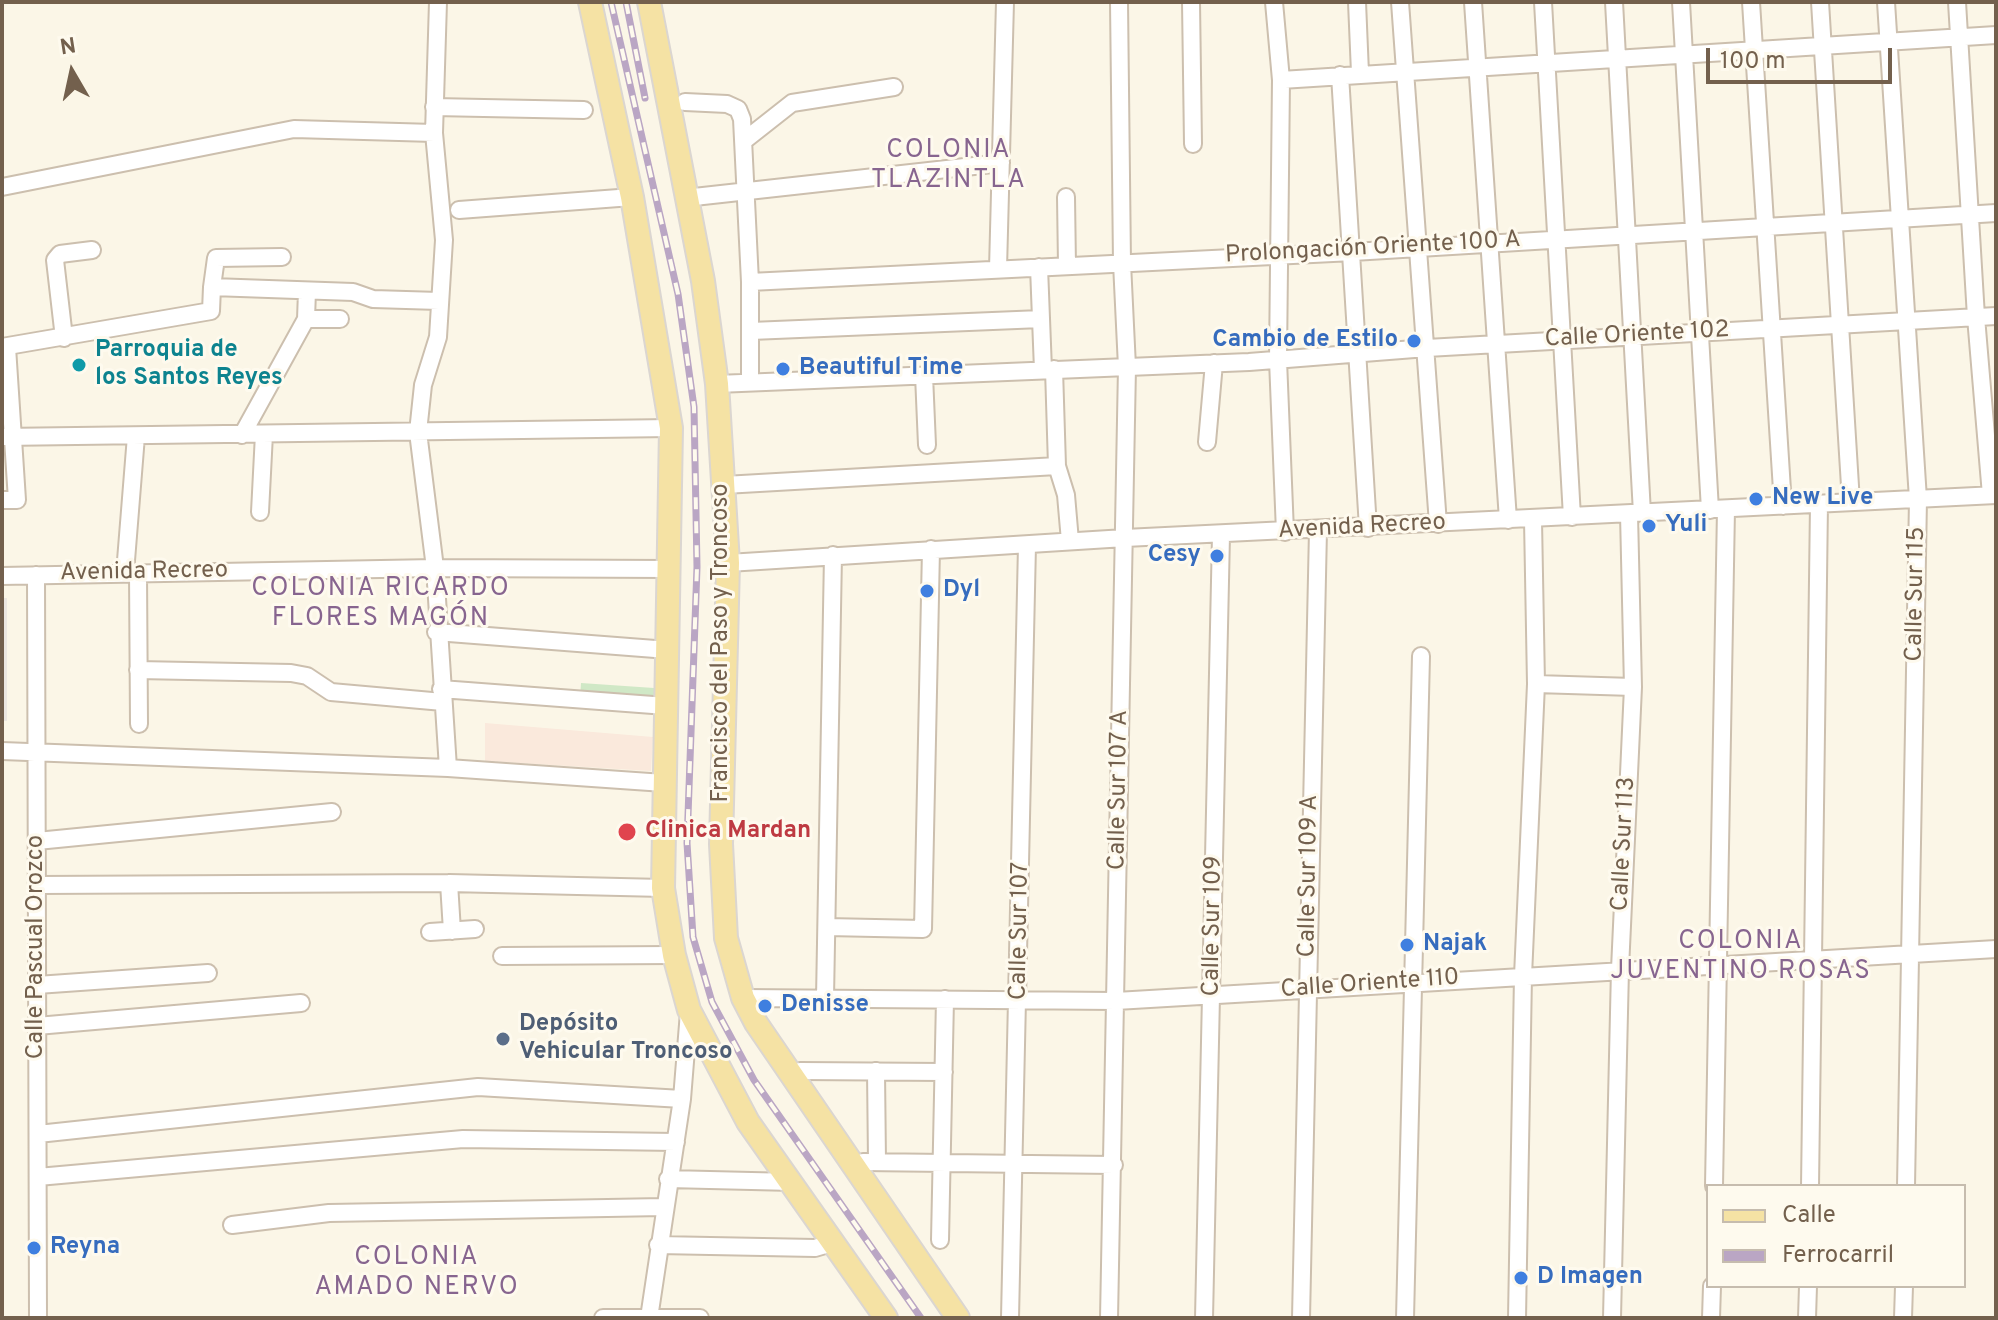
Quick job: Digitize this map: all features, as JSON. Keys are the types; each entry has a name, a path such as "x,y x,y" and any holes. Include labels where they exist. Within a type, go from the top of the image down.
{"main road":[{"path":"590,2 632,197 671,428 663,888 674,955 689,1010 748,1122 886,1318"},
{"name":"Francisco del Paso y Troncoso","path":"649,2 703,281 717,384 728,563 721,899 726,938 743,998 958,1318"}],"street":[{"path":"438,2 434,133 444,214 438,337 423,385 418,432 435,568 436,632 448,768"},
{"path":"998,269 1005,2"},
{"name":"Calle Sur 107 A","path":"1109,1318 1127,367 1122,263 1119,2"},
{"path":"1191,2 1193,144"},
{"path":"1274,2 1281,80 1282,255 1278,360 1285,532"},
{"path":"1357,2 1360,73"},
{"path":"1400,2 1438,524"},
{"path":"1473,2 1508,520"},
{"path":"1543,2 1572,517"},
{"name":"Calle Sur 113","path":"1612,1318 1620,969 1633,687 1636,513 1632,336 1624,236 1614,2"},
{"path":"1681,2 1701,332 1718,509 1719,963 1714,1184"},
{"path":"1751,2 1783,506"},
{"path":"1820,2 1851,502"},
{"name":"Calle Sur 115","path":"1886,2 1918,499 1906,1184"},
{"path":"1957,2 1976,317 1994,495"},
{"path":"1281,80 1477,66 1754,53 1996,35"},
{"path":"1340,75 1368,528"},
{"path":"745,140 792,103 894,87"},
{"path":"685,102 716,102 738,109 745,140 750,382"},
{"path":"434,107 584,110"},
{"path":"2,187 294,129 434,133"},
{"path":"685,198 1001,163"},
{"path":"459,210 632,197"},
{"path":"1066,197 1067,266"},
{"name":"Prolongación Oriente 100 A","path":"750,282 1353,252 1996,213"},
{"path":"64,338 55,260 60,254 92,250"},
{"path":"2,500 17,500 6,436 4,347 211,311 216,258 282,257"},
{"path":"1039,267 1041,319 1057,466 1066,495 1070,541"},
{"path":"212,287 353,292 373,299 439,301"},
{"path":"242,435 306,319 307,291"},
{"name":"Calle Oriente 102","path":"717,384 1278,360 1358,352 1996,316"},
{"path":"306,319 340,319"},
{"path":"751,331 1041,319"},
{"path":"1207,442 1214,363"},
{"path":"924,375 927,445"},
{"path":"6,436 671,428"},
{"path":"260,512 264,434"},
{"path":"136,436 132,573 139,724"},
{"path":"724,485 1057,466"},
{"name":"Avenida Recreo","path":"728,563 1125,538 1994,495"},
{"path":"1810,1184 1819,504"},
{"path":"1517,1318 1523,976 1536,684 1533,520"},
{"name":"Calle Sur 109 A","path":"1301,1318 1318,530"},
{"name":"Calle Sur 109","path":"1204,1318 1221,535"},
{"name":"Calle Sur 107","path":"1010,1318 1020,1000 1027,545"},
{"path":"827,927 923,929 931,549"},
{"path":"825,998 833,555"},
{"name":"Avenida Recreo","path":"2,576 435,568 670,569"},
{"name":"Calle Pascual Orozco","path":"36,575 38,1318"},
{"path":"436,632 668,650"},
{"path":"1405,1318 1421,656"},
{"path":"138,670 291,673 307,676 331,692 666,706"},
{"path":"1536,684 1633,687"},
{"path":"2,751 448,768 664,783"},
{"path":"37,841 332,812"},
{"path":"38,885 449,883 663,888"},
{"path":"449,883 452,931"},
{"path":"430,932 475,929"},
{"name":"Calle Oriente 110","path":"743,998 1116,1001 1411,981 1996,949"},
{"path":"502,956 674,955"},
{"path":"37,985 208,973"},
{"path":"940,1240 945,999"},
{"path":"37,1026 301,1003"},
{"path":"649,1317 663,1207 682,1099 689,1010"},
{"path":"894,1227 901,1218 870,1162 824,1118 800,1071 944,1072"},
{"path":"870,1162 876,1071"},
{"path":"38,1134 478,1087 682,1099"},
{"path":"38,1177 463,1139 676,1142"},
{"path":"870,1162 1114,1165"},
{"path":"668,1179 793,1182"},
{"path":"232,1225 329,1213 663,1207"},
{"path":"658,1245 815,1248 832,1243"},
{"path":"1711,1318 1712,1288"},
{"path":"1807,1318 1808,1288"},
{"path":"1903,1318 1904,1288"},
{"path":"603,1318 700,1318"}],"shaded area":[{"path":"2,598 7,598 7,721 2,721"},
{"path":"485,723 653,737 651,771 485,761"}],"green space":[{"path":"581,683 654,688 654,702 580,699"}],"railway":[{"path":"611,2 678,294 694,407 697,567 687,843 693,937 712,1002 754,1080 921,1318"},
{"path":"626,2 645,98"}],"place":[{"name":"Cambio de Estilo","path":"1414,341"},
{"name":"Parroquia de los Santos Reyes","path":"79,365"},
{"name":"Beautiful Time","path":"783,369"},
{"name":"New Live","path":"1756,499"},
{"name":"Yuli","path":"1649,526"},
{"name":"Cesy","path":"1217,556"},
{"name":"Dyl","path":"927,591"},
{"name":"Clinica Mardan","path":"627,832"},
{"name":"Najak","path":"1407,945"},
{"name":"Denisse","path":"765,1006"},
{"name":"Depósito Vehicular Troncoso","path":"503,1039"},
{"name":"Reyna","path":"34,1248"},
{"name":"D Imagen","path":"1521,1278"}],"district":[{"name":"COLONIA TLAZINTLA","path":"949,167"},
{"name":"COLONIA RICARDO FLORES MAGÓN","path":"381,605"},
{"name":"COLONIA JUVENTINO ROSAS","path":"1741,958"},
{"name":"COLONIA AMADO NERVO","path":"417,1274"}]}
